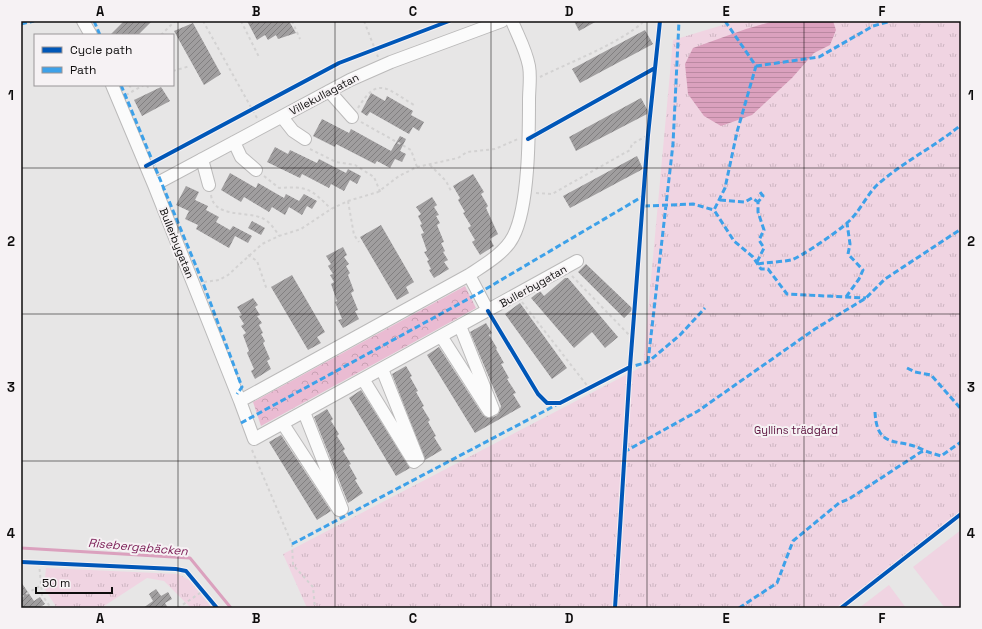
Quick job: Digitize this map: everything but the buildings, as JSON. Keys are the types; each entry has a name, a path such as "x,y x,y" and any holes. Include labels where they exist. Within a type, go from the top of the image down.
{"street":[{"path":"87,29 97,21"},
{"name":"Villekullagatan","path":"154,185 329,91 382,66 502,21"},
{"path":"240,401 469,275 502,250 513,238 520,218 524,192 528,139 530,68 525,50 512,21"},
{"name":"Bullerbygatan","path":"112,86 154,185 240,401 254,440 577,260"},
{"path":"329,91 352,117"},
{"path":"282,117 293,131 305,139"},
{"path":"234,142 241,157 256,170"},
{"path":"202,159 209,186"},
{"name":"Bullerbygatan","path":"469,275 488,310"},
{"path":"442,336 489,411 493,409 460,326"},
{"path":"363,379 414,462 418,459 382,369"},
{"path":"283,424 339,510 342,509 304,412"}],"path":[{"path":"162,34 175,21"},
{"path":"203,21 262,127"},
{"path":"241,21 259,57"},
{"path":"292,21 300,39"},
{"path":"364,21 374,50 382,66"},
{"path":"529,82 609,43 639,26 644,21"},
{"path":"174,70 190,66"},
{"path":"130,86 133,91"},
{"path":"125,95 143,86"},
{"path":"146,86 149,90"},
{"path":"414,105 386,88 376,88 367,93 352,117 411,150 417,167"},
{"path":"524,192 552,194 630,150 632,144 648,135"},
{"path":"305,139 309,149 336,162 355,165 374,176 381,194"},
{"path":"193,284 219,280 228,275 248,255 262,244 279,236 301,229 331,209 348,201 378,192 399,176 417,167 458,158 467,152 495,149 516,140 528,139"},
{"path":"430,165 446,181 451,191"},
{"path":"256,170 279,188 299,186 316,194 331,209"},
{"path":"209,186 211,198 216,206 229,212 262,218 275,228 279,236"},
{"path":"348,201 354,235 359,242"},
{"path":"248,255 257,261 266,290"},
{"path":"564,268 632,338"},
{"path":"517,294 589,388"},
{"path":"250,445 290,538 292,544 292,565 313,587 315,608"},
{"path":"39,563 42,595 51,608"},
{"path":"21,597 40,586"},
{"path":"178,608 203,591"}],"green space":[{"name":"Gyllins trädgård","path":"736,21 961,21 961,513 836,608 307,608 283,554 643,366 673,40"},
{"path":"465,286 476,308 261,426 253,402"},
{"path":"961,530 961,608 945,608 913,567"},
{"path":"46,568 178,574 189,580 212,608 191,608 164,581 147,578 101,608 57,608 44,588"},
{"path":"889,585 906,608 859,608"}],"shaded area":[{"path":"774,21 833,21 836,30 830,45 814,53 792,78 752,115 721,126 704,116 688,94 685,64 693,48 746,29"}],"waterway":[{"name":"Risebergabäcken","path":"21,548 190,558 231,608"}],"marked path":[{"path":"21,24 34,21"},
{"path":"94,21 100,34"},
{"path":"648,362 673,144 679,21"},
{"path":"725,21 756,66 737,132 725,188 714,210 734,241 753,257 761,269 768,269 787,294 866,298"},
{"path":"756,66 819,57 873,26 891,21"},
{"path":"121,86 203,283 242,387 237,394"},
{"path":"758,264 791,260 819,244 843,227 851,219 877,185 897,169 961,125"},
{"path":"757,262 764,248 759,240 764,230 758,212 758,202 763,196 760,192"},
{"path":"241,423 479,293 645,195"},
{"path":"720,200 745,202 752,198 758,202"},
{"path":"644,206 693,204 714,210"},
{"path":"846,297 859,279 863,270 848,254 850,244 847,223"},
{"path":"624,452 698,411 815,329 866,298 885,279 961,229"},
{"path":"627,368 648,362 680,335 705,308"},
{"path":"907,368 915,372 931,375 961,409"},
{"path":"292,544 556,405"},
{"path":"875,412 880,433 885,438 925,451"},
{"path":"739,608 777,583 793,541 839,503 849,499 921,452 925,451 941,456 961,442"}],"cycle path":[{"path":"146,166 339,63 449,21"},
{"path":"615,608 630,367 648,135 660,21"},
{"path":"528,139 655,68"},
{"path":"488,311 538,394 547,403 560,403 630,367"},
{"path":"841,608 961,514"},
{"path":"21,562 176,569 186,571 217,608"}]}
